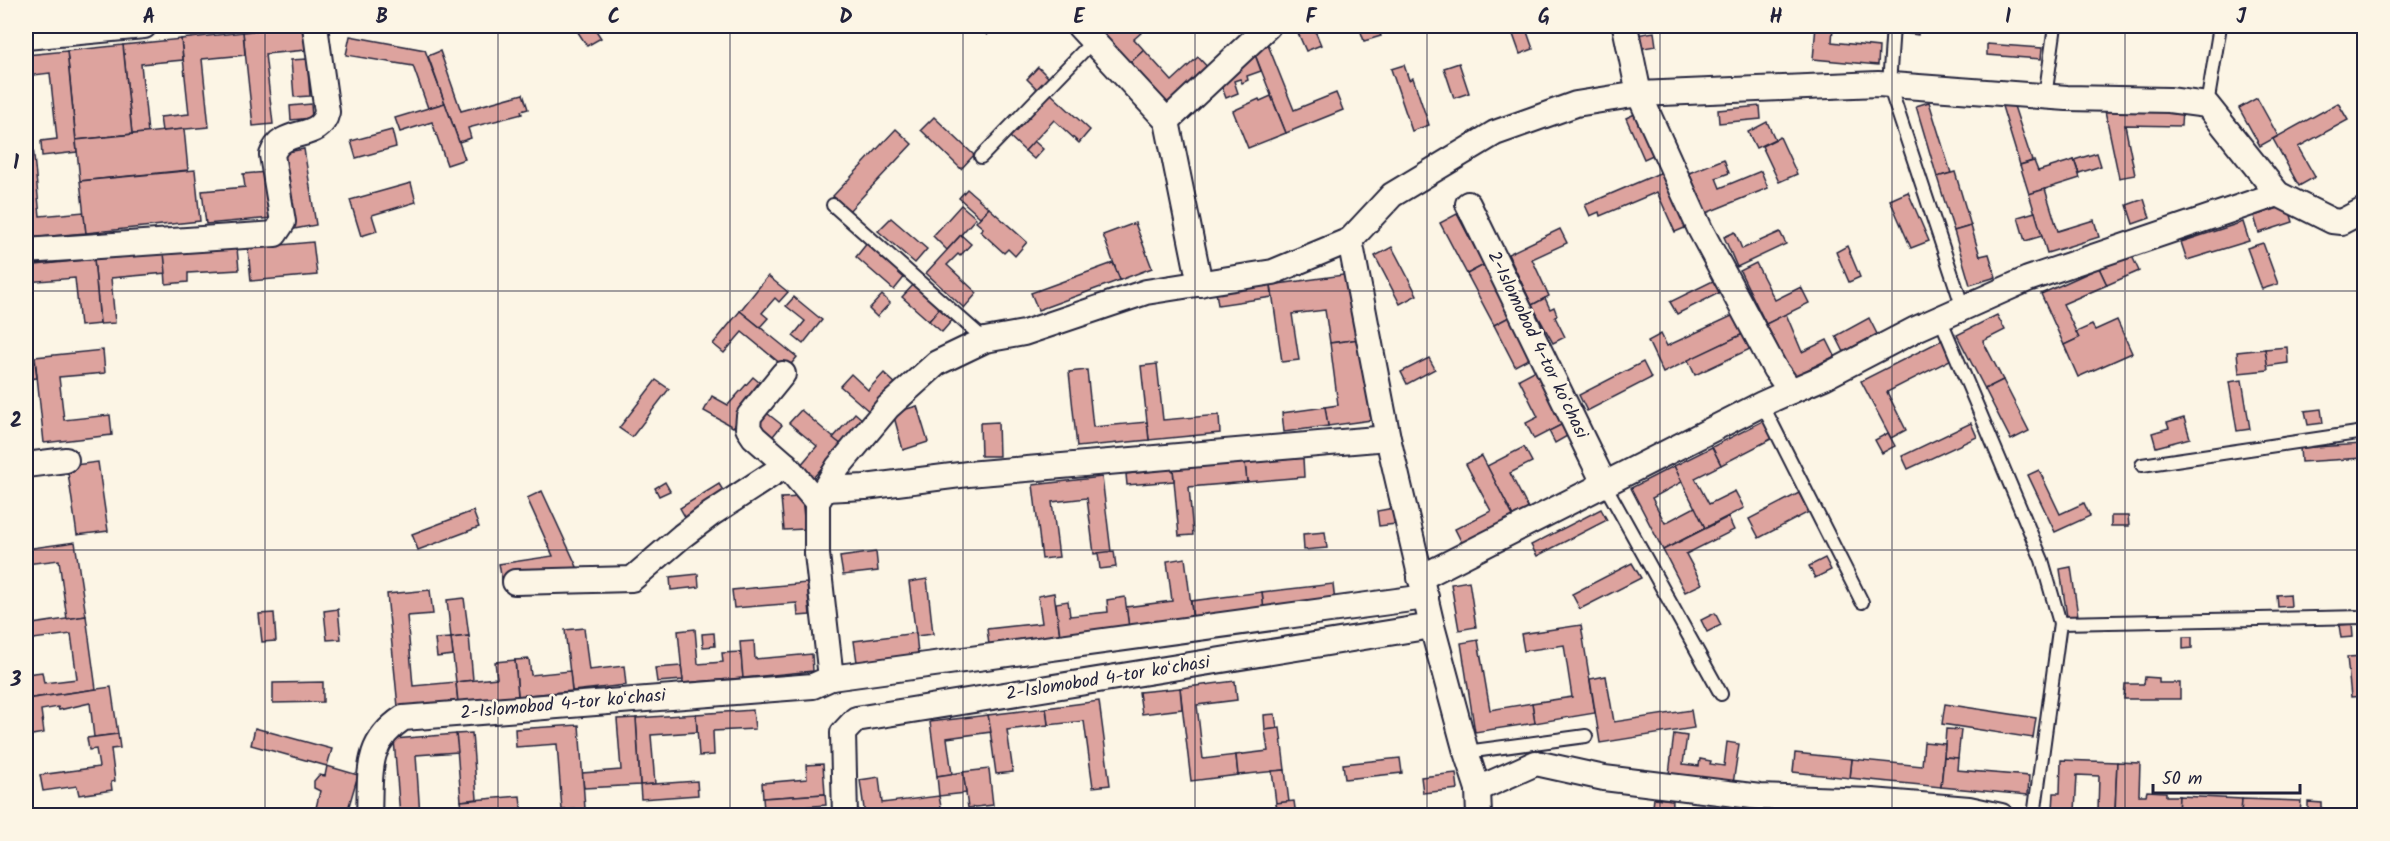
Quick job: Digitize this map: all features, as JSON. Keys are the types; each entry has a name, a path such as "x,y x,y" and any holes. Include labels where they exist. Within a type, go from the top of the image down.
{"street":[{"path":"26,37 144,26"},
{"path":"26,251 275,234 283,222 272,155 275,146 288,137 319,128 327,112 315,26"},
{"path":"1167,122 1268,26"},
{"path":"1625,26 1639,94 1700,229 1775,369 1791,391"},
{"path":"1086,33 1167,122 1200,284"},
{"path":"831,678 817,554 819,502 838,466 888,407 937,363 985,340 1024,333 1146,292 1273,272 1350,240 1392,195 1495,133 1576,104 1639,94 1889,85 2045,97 2169,100 2207,105 2278,194 2332,221 2341,222 2364,210"},
{"name":"2-Islomobod 4-tor koʻchasi","path":"369,816 372,759 379,739 388,728 404,718 813,686 831,678 1423,588 1605,485 1762,404 1824,377 1940,318 2028,279 2278,194"},
{"name":"2-Islomobod 4-tor koʻchasi","path":"1468,204 1605,485"},
{"path":"1350,240 1388,438 1432,626 1478,789 1479,816"},
{"path":"783,374 749,416 748,428 754,437 786,465 819,502"},
{"path":"819,502 865,486 968,474 1388,438"},
{"path":"26,465 66,460"},
{"path":"515,582 633,579 701,522 786,465"},
{"name":"2-Islomobod 4-tor koʻchasi","path":"845,816 843,733 856,719 1432,626"},
{"path":"1478,789 1536,763 1604,778 1749,795 1872,801 1969,809 2001,816"}],"lane":[{"path":"1893,26 1889,85 1964,308"},
{"path":"2045,97 2055,26"},
{"path":"2207,105 2220,26"},
{"path":"981,157 1086,33"},
{"path":"833,205 985,340"},
{"path":"1940,318 2042,560 2060,623 2034,816"},
{"path":"1762,404 1862,602"},
{"path":"2142,465 2364,432"},
{"path":"1605,485 1721,694"},
{"path":"2060,623 2364,617"},
{"path":"1466,752 1586,736"}],"building":[{"path":"304,26 306,50 265,54 273,124 253,126 243,32"},
{"path":"574,26 593,26 601,38 587,46"},
{"path":"977,26 996,26 987,35"},
{"path":"1103,26 1149,26 1134,39 1144,50 1130,63 1099,29"},
{"path":"1295,26 1313,26 1321,45 1306,51"},
{"path":"1359,26 1377,26 1381,36 1364,41"},
{"path":"1510,26 1525,26 1533,49 1520,54"},
{"path":"1816,26 1833,26 1832,42 1879,47 1878,65 1813,59"},
{"path":"1899,26 1919,26 1918,35 1898,32"},
{"path":"243,32 245,55 202,59 209,127 162,131 160,117 189,114 181,39"},
{"path":"1654,32 1656,46 1638,49 1636,35"},
{"path":"1264,35 1294,110 1336,93 1343,110 1286,133 1254,52"},
{"path":"350,36 425,50 445,103 428,108 413,66 346,55"},
{"path":"181,39 183,60 141,64 148,133 132,134 123,45"},
{"path":"1987,44 2042,48 2041,59 1987,55"},
{"path":"123,45 132,134 76,140 67,51"},
{"path":"1144,50 1172,81 1198,57 1212,72 1172,108 1130,63"},
{"path":"67,51 77,152 42,156 41,141 57,139 50,73 26,76 26,55"},
{"path":"440,51 461,111 523,94 528,109 521,111 522,114 468,128 471,138 459,142 428,56"},
{"path":"1254,52 1261,71 1247,76 1248,80 1242,83 1240,79 1234,81 1238,93 1226,98 1218,77"},
{"path":"307,59 310,96 294,97 291,60"},
{"path":"1459,63 1469,93 1454,98 1444,68"},
{"path":"1404,65 1409,80 1413,78 1429,125 1412,131 1391,69"},
{"path":"1038,67 1049,78 1037,89 1027,79"},
{"path":"1050,93 1090,130 1079,143 1054,120 1025,151 1009,136"},
{"path":"1271,96 1286,133 1248,148 1233,111"},
{"path":"2257,98 2278,136 2260,146 2239,108"},
{"path":"1929,102 1951,173 1937,177 1916,106"},
{"path":"445,103 465,159 447,165 432,122 400,132 395,118"},
{"path":"2001,103 2013,103 2032,161 2020,165"},
{"path":"2338,103 2348,120 2298,147 2315,177 2299,186 2273,139"},
{"path":"311,104 312,118 291,120 290,106"},
{"path":"1760,106 1761,119 1719,123 1718,110"},
{"path":"2104,106 2182,108 2181,126 2125,125 2135,175 2119,178"},
{"path":"1637,113 1655,154 1644,159 1626,118"},
{"path":"934,117 974,155 961,169 921,130"},
{"path":"1767,122 1775,139 1756,148 1748,132"},
{"path":"184,129 188,170 80,181 76,140"},
{"path":"896,129 912,144 848,212 833,196"},
{"path":"392,130 396,147 356,158 351,141"},
{"path":"1780,137 1797,174 1779,182 1762,146"},
{"path":"1034,141 1043,149 1034,159 1025,151"},
{"path":"26,147 33,147 40,216 84,212 86,233 28,238"},
{"path":"304,149 316,225 294,229 282,153"},
{"path":"2097,153 2101,166 2079,173 2074,160"},
{"path":"1724,159 1729,173 1716,178 1720,188 1761,171 1768,188 1706,213 1689,173"},
{"path":"2074,160 2080,178 2029,194 2020,165 2034,161 2038,171"},
{"path":"1669,169 1694,224 1675,232 1657,192 1600,216 1599,212 1590,216 1585,205"},
{"path":"195,170 200,221 86,233 80,181"},
{"path":"267,172 272,218 206,224 202,191 245,187 243,174"},
{"path":"1955,172 1971,226 1954,231 1937,177"},
{"path":"411,183 416,202 372,215 377,231 361,236 350,200"},
{"path":"967,189 989,208 980,217 959,198"},
{"path":"2045,189 2058,231 2094,220 2099,237 2047,253 2029,194"},
{"path":"1908,192 1929,241 1911,248 1890,200"},
{"path":"2144,199 2150,218 2133,224 2127,205"},
{"path":"961,205 976,218 947,250 933,236"},
{"path":"2288,205 2293,222 2259,233 2254,216"},
{"path":"989,208 1027,242 1015,256 1008,249 1004,253 980,231 983,228 976,222"},
{"path":"2035,212 2042,236 2025,241 2018,217"},
{"path":"1457,214 1484,265 1467,274 1440,223"},
{"path":"891,218 927,249 915,263 878,231"},
{"path":"2243,222 2249,241 2187,260 2181,242"},
{"path":"1135,223 1152,268 1120,280 1103,235"},
{"path":"1971,226 1980,256 1989,254 1996,277 1970,285 1954,231"},
{"path":"1560,229 1567,243 1532,259 1549,296 1532,305 1508,254"},
{"path":"1735,232 1742,249 1780,232 1786,244 1737,267 1724,237"},
{"path":"961,235 971,244 947,265 977,293 964,308 926,273"},
{"path":"313,242 317,275 251,281 248,248"},
{"path":"868,242 906,275 894,290 856,257"},
{"path":"2263,243 2278,284 2262,289 2247,248"},
{"path":"1847,246 1860,277 1849,282 1836,252"},
{"path":"1392,247 1417,295 1400,304 1375,256"},
{"path":"237,248 239,270 188,273 188,282 166,284 164,253"},
{"path":"164,253 166,273 111,278 115,323 100,324 94,259"},
{"path":"2131,254 2139,271 2107,285 2099,268"},
{"path":"94,259 100,324 80,326 75,278 26,282 26,266"},
{"path":"1113,263 1120,280 1038,310 1031,293"},
{"path":"1756,263 1775,300 1801,287 1809,303 1766,324 1740,271"},
{"path":"1484,265 1511,316 1494,325 1467,274"},
{"path":"2099,268 2107,285 2063,304 2079,338 2064,345 2041,294"},
{"path":"1350,274 1360,339 1330,343 1325,310 1292,314 1299,360 1282,362 1271,285"},
{"path":"768,276 788,292 779,302 775,298 762,313 768,318 760,327 740,311"},
{"path":"1723,276 1729,288 1677,314 1670,302"},
{"path":"915,283 942,306 929,321 902,297"},
{"path":"1271,285 1272,297 1218,305 1216,292"},
{"path":"26,286 33,355 26,356"},
{"path":"882,295 890,303 877,317 869,309"},
{"path":"794,297 822,320 803,344 793,336 805,321 786,306"},
{"path":"1545,298 1550,309 1554,307 1557,315 1555,317 1565,337 1553,343 1532,305"},
{"path":"941,307 954,318 942,332 929,321"},
{"path":"740,311 797,357 787,369 742,332 724,353 713,344"},
{"path":"1786,314 1802,352 1827,340 1835,356 1793,377 1766,324"},
{"path":"1734,315 1743,334 1663,373 1648,341 1661,334 1667,346"},
{"path":"1997,315 2005,330 1983,341 2003,380 1985,389 1957,335"},
{"path":"1511,316 1532,357 1515,366 1494,325"},
{"path":"1869,318 1877,334 1844,352 1836,336"},
{"path":"2117,320 2132,353 2078,377 2064,345 2079,338 2076,332 2092,325 2095,330"},
{"path":"1743,334 1750,349 1695,375 1688,360"},
{"path":"1360,339 1371,420 1328,426 1325,407 1338,405 1330,343"},
{"path":"1942,340 1952,359 1887,392 1906,430 1891,438 1861,381"},
{"path":"2287,347 2288,363 2267,366 2265,349"},
{"path":"2265,349 2268,370 2239,373 2237,352"},
{"path":"103,350 105,373 59,377 64,420 110,415 112,435 44,443 35,357"},
{"path":"1429,358 1435,369 1407,384 1401,372"},
{"path":"35,362 37,378 26,379 26,363"},
{"path":"1643,362 1651,378 1587,411 1579,395"},
{"path":"1157,364 1163,420 1219,415 1220,433 1149,440 1141,366"},
{"path":"1087,370 1093,427 1147,422 1149,440 1077,447 1069,372"},
{"path":"1536,370 1563,424 1534,439 1526,423 1538,417 1519,379"},
{"path":"884,373 897,385 871,413 840,386 851,374 868,390"},
{"path":"753,377 767,389 733,427 704,411 712,396 728,405"},
{"path":"656,380 669,389 632,437 619,428"},
{"path":"2003,380 2029,431 2011,440 1985,389"},
{"path":"2242,380 2250,429 2237,431 2229,382"},
{"path":"917,406 928,442 903,450 893,413"},
{"path":"1325,407 1328,426 1284,432 1282,413"},
{"path":"2321,409 2323,423 2308,425 2305,411"},
{"path":"763,410 782,425 769,441 750,425"},
{"path":"801,410 842,445 813,478 800,466 817,446 789,423"},
{"path":"855,413 863,420 842,445 833,438"},
{"path":"2184,418 2190,438 2156,447 2152,433 2169,428 2167,423"},
{"path":"1765,420 1775,437 1721,465 1712,447"},
{"path":"998,422 999,456 981,456 980,423"},
{"path":"1971,423 1977,437 1908,469 1902,456"},
{"path":"1563,424 1569,435 1555,443 1549,431"},
{"path":"1888,433 1895,446 1882,453 1875,440"},
{"path":"2362,444 2363,458 2301,462 2300,448"},
{"path":"1524,447 1532,462 1510,473 1530,512 1515,520 1487,466"},
{"path":"1712,447 1721,465 1695,478 1709,504 1735,491 1744,508 1705,528 1674,466"},
{"path":"1482,456 1515,520 1464,547 1455,529 1491,511 1466,464"},
{"path":"1303,458 1304,477 1247,482 1245,463"},
{"path":"98,462 108,531 77,535 67,466"},
{"path":"1245,463 1247,482 1189,487 1193,535 1179,536 1173,469"},
{"path":"1674,466 1682,482 1652,498 1665,523 1695,507 1705,528 1663,550 1631,488"},
{"path":"1173,469 1174,481 1127,485 1126,474"},
{"path":"2039,470 2060,514 2084,503 2090,516 2055,532 2028,475"},
{"path":"1102,477 1111,552 1094,554 1087,498 1052,502 1059,557 1042,559 1033,485"},
{"path":"665,482 670,491 659,496 655,488"},
{"path":"719,484 729,500 689,524 680,508"},
{"path":"542,491 578,569 502,581 499,564 553,556 527,498"},
{"path":"1799,493 1809,512 1759,538 1749,519"},
{"path":"802,497 805,529 784,530 781,498"},
{"path":"1394,508 1396,524 1379,526 1377,511"},
{"path":"1601,509 1607,520 1537,556 1531,545"},
{"path":"473,511 479,527 418,550 412,534"},
{"path":"2111,516 2128,516 2129,526 2111,526"},
{"path":"1728,517 1734,530 1686,554 1702,584 1685,592 1663,550"},
{"path":"1325,532 1327,548 1304,550 1303,534"},
{"path":"75,542 86,616 67,619 59,560 26,564 26,549"},
{"path":"1114,551 1116,567 1100,569 1098,553"},
{"path":"876,552 878,571 843,575 840,557"},
{"path":"1185,558 1193,620 1129,628 1126,607 1172,601 1167,561"},
{"path":"1825,558 1831,570 1815,578 1809,566"},
{"path":"1632,563 1641,578 1580,609 1572,594"},
{"path":"2071,567 2078,616 2067,617 2060,569"},
{"path":"698,574 699,587 671,590 670,577"},
{"path":"927,579 933,634 916,636 909,582"},
{"path":"1469,581 1476,627 1459,630 1451,584"},
{"path":"807,583 810,615 798,616 797,603 734,608 732,590"},
{"path":"1333,584 1335,602 1264,611 1262,592"},
{"path":"430,590 433,614 407,616 413,686 456,682 458,702 398,707 387,594"},
{"path":"1262,592 1264,611 1193,620 1191,601"},
{"path":"1054,593 1060,636 989,645 987,629 1042,623 1038,596"},
{"path":"2290,594 2291,606 2278,607 2277,595"},
{"path":"1125,597 1129,628 1060,636 1056,603 1068,601 1070,616 1108,612 1107,600"},
{"path":"464,598 469,636 451,638 447,600"},
{"path":"338,609 341,639 327,640 324,611"},
{"path":"274,613 276,641 262,642 259,614"},
{"path":"1715,613 1721,625 1707,632 1701,620"},
{"path":"86,616 96,689 26,699 26,674 42,672 44,683 77,679 71,634 26,640 26,625"},
{"path":"2352,624 2353,637 2341,638 2339,625"},
{"path":"1581,625 1595,713 1535,723 1532,703 1572,697 1564,645 1524,651 1521,634"},
{"path":"584,628 589,670 624,666 626,685 572,691 565,630"},
{"path":"695,629 698,664 723,662 722,653 741,652 743,678 683,683 678,631"},
{"path":"714,633 715,646 703,647 702,634"},
{"path":"916,633 918,654 857,662 854,641"},
{"path":"469,636 473,680 456,682 451,638"},
{"path":"2183,637 2192,637 2192,648 2183,649"},
{"path":"451,638 453,655 437,657 435,639"},
{"path":"1478,640 1490,710 1532,703 1535,723 1475,732 1461,643"},
{"path":"754,641 755,659 812,654 813,671 743,678 740,642"},
{"path":"2364,656 2364,696 2351,697 2347,657"},
{"path":"529,659 531,675 570,671 572,691 518,696 515,660"},
{"path":"515,660 518,696 458,702 456,682 497,678 495,662"},
{"path":"681,666 683,680 657,682 655,668"},
{"path":"1606,676 1614,722 1691,710 1694,728 1600,743 1590,679"},
{"path":"2145,677 2159,678 2159,683 2180,683 2180,699 2124,699 2125,684 2144,684"},
{"path":"1235,681 1237,700 1197,705 1203,759 1236,755 1238,775 1191,781 1180,688"},
{"path":"323,682 323,702 273,703 273,683"},
{"path":"111,687 118,734 94,737 90,703 59,710 58,707 41,710 44,733 26,736 26,699"},
{"path":"1180,688 1182,709 1142,714 1139,692"},
{"path":"1099,701 1110,785 1093,787 1084,721 1048,725 1046,708"},
{"path":"1945,704 2036,718 2033,738 1942,724"},
{"path":"1046,708 1048,725 1007,730 1013,772 996,774 988,715"},
{"path":"753,710 755,729 713,731 714,755 699,756 696,714"},
{"path":"696,714 697,732 651,735 655,784 640,785 636,718"},
{"path":"1275,714 1277,729 1265,730 1264,715"},
{"path":"988,715 991,732 947,738 952,774 937,776 930,722"},
{"path":"636,718 640,785 584,788 582,773 621,770 617,719"},
{"path":"579,725 585,809 562,810 557,744 516,747 515,729"},
{"path":"255,728 332,749 327,766 251,745"},
{"path":"1280,728 1285,770 1238,775 1236,755 1268,751 1265,730"},
{"path":"1946,729 1961,730 1958,758 1944,757"},
{"path":"472,733 477,799 461,801 456,734"},
{"path":"118,734 120,748 111,749 115,781 111,782 112,790 79,795 77,786 43,791 40,775 99,767 96,749 89,750 87,738"},
{"path":"456,734 458,752 416,755 420,816 400,816 394,739"},
{"path":"1674,734 1687,736 1683,764 1699,766 1700,759 1711,761 1710,764 1724,766 1727,742 1739,744 1733,784 1669,774"},
{"path":"1924,742 1945,744 1941,787 1850,778 1852,759 1922,766"},
{"path":"1795,753 1852,759 1850,778 1793,772"},
{"path":"1944,757 1958,758 1957,770 2029,776 2028,795 1941,787"},
{"path":"1400,758 1402,773 1345,779 1343,764"},
{"path":"2061,760 2117,762 2115,812 2098,811 2099,776 2077,775 2075,811 2053,810 2054,793 2060,793"},
{"path":"2117,762 2140,763 2139,795 2146,795 2147,791 2166,792 2166,796 2179,796 2178,815 2115,812"},
{"path":"823,764 825,794 763,798 762,783 807,779 806,765"},
{"path":"327,766 358,775 346,816 328,816 315,812 320,791 314,788 314,781 319,775 325,776"},
{"path":"989,769 993,805 968,808 963,772"},
{"path":"1285,770 1289,802 1276,803 1272,771"},
{"path":"963,772 966,793 939,796 937,776"},
{"path":"1456,773 1458,789 1423,793 1421,777"},
{"path":"879,777 882,803 939,796 942,812 911,816 865,816 860,780"},
{"path":"697,781 698,795 641,799 640,785"},
{"path":"825,794 826,805 764,810 763,798"},
{"path":"520,796 522,816 463,816 461,801"},
{"path":"2179,796 2242,799 2241,816 2178,815"},
{"path":"1654,798 1673,800 1672,816 1652,816"},
{"path":"2242,799 2301,801 2300,816 2241,816"},
{"path":"1294,801 1296,816 1278,816 1276,803"},
{"path":"2308,802 2322,803 2322,816 2308,816"},
{"path":"1770,804 1796,804 1795,816 1769,816"}]}
